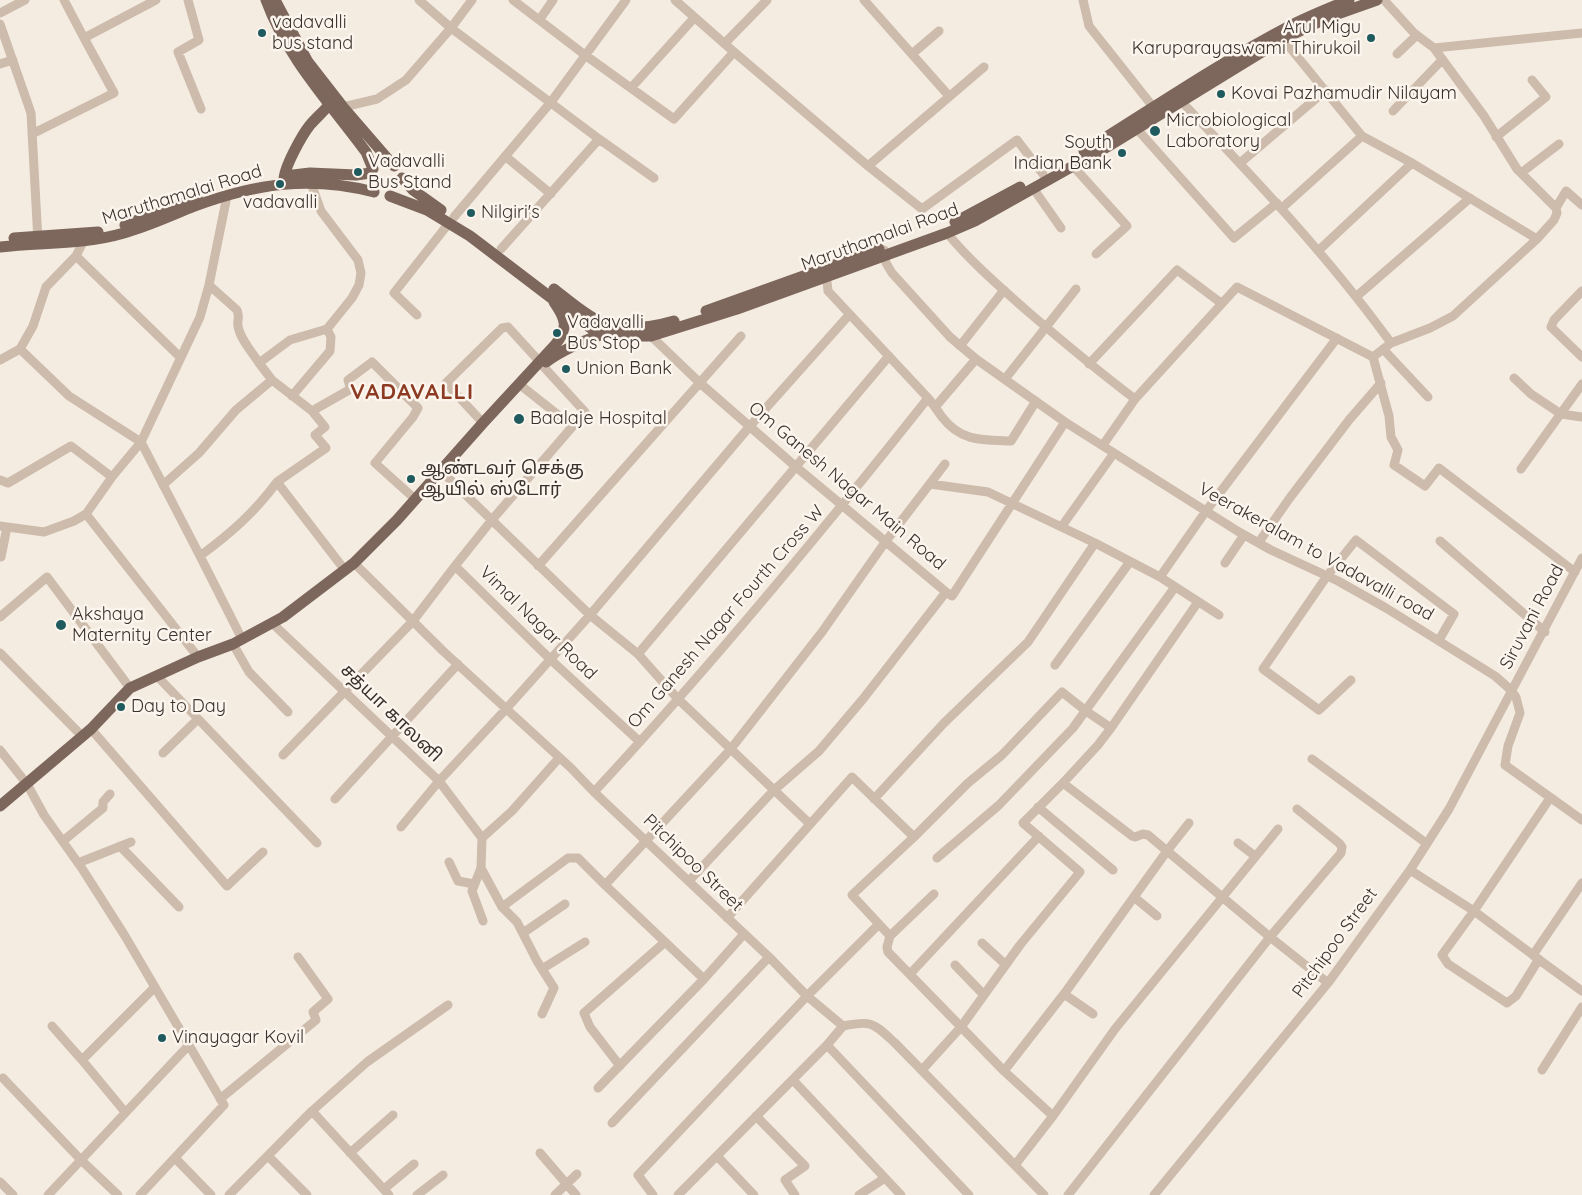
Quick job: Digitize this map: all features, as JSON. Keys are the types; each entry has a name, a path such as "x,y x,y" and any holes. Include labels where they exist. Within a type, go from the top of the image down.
{"main road":[{"path":"266,0 274,21 296,60 366,152 372,171"},
{"path":"275,0 308,62 343,107 394,166 400,173 402,178 398,191 390,196 381,196 374,192 369,182 372,171 377,166 386,164 394,166"},
{"name":"Maruthamalai Road","path":"390,196 452,220 501,249 568,300 601,322 608,325 625,327 659,325 826,272 884,251 960,219 1083,152 1224,63 1284,29 1350,0"},
{"name":"Maruthamalai Road","path":"884,251 947,233 975,220 1137,129 1282,39 1329,17 1377,0"},
{"path":"284,180 288,163 309,126 329,105"},
{"name":"Maruthamalai Road","path":"0,240 83,242 125,233 196,206 310,173 356,175 372,171"},
{"name":"Maruthamalai Road","path":"402,178 425,199 600,335 651,336 737,309 826,272"},
{"name":"Maruthamalai Road","path":"0,247 109,230 189,200 253,182 284,180 334,184 374,192"},
{"path":"550,296 561,312 565,325 563,335"},
{"path":"556,355 579,335 580,321 568,300"},
{"path":"0,806 86,732 130,688 238,641 283,617 349,566 397,520 483,423 541,363 570,328 580,321 601,322"},
{"path":"541,363 584,340 600,335"}],"street":[{"path":"0,13 26,0"},
{"path":"32,134 114,93 64,0"},
{"path":"84,38 156,0"},
{"path":"188,0 199,40 178,52 201,109"},
{"path":"419,0 451,28 654,178"},
{"path":"343,107 377,99 406,80 451,28 472,0"},
{"path":"513,0 674,119 734,52"},
{"path":"540,19 553,0"},
{"path":"417,315 394,294 452,220 551,102 626,0"},
{"path":"675,0 868,166 922,209 1017,140 1044,174"},
{"path":"725,43 766,0"},
{"path":"1084,0 1089,26 1154,108"},
{"path":"1374,357 1391,343 1430,328 1453,316 1537,239 1558,213 1556,208 1521,173 1484,116 1434,48 1417,35 1384,0"},
{"path":"870,2 949,96"},
{"path":"631,88 694,18"},
{"path":"0,24 31,113 38,240"},
{"path":"912,54 939,31"},
{"path":"1434,48 1582,33"},
{"path":"1397,54 1417,35"},
{"path":"1282,39 1362,136 1412,163 1537,239"},
{"path":"0,64 13,60"},
{"path":"1393,111 1442,60"},
{"path":"868,166 984,67"},
{"path":"1496,136 1546,97 1532,80"},
{"path":"1240,163 1326,90"},
{"path":"1181,101 1279,205 1357,296 1391,343"},
{"path":"1137,129 1234,238 1279,205 1362,136"},
{"path":"501,249 599,139"},
{"path":"1521,173 1560,144"},
{"path":"505,156 551,194"},
{"path":"1318,251 1412,163"},
{"path":"1073,166 1127,226 1096,254"},
{"path":"259,363 290,340 327,329 352,298 359,285 361,273 358,260 321,211 311,183"},
{"path":"1033,188 1061,228"},
{"path":"1556,208 1566,191 1582,205"},
{"path":"1,557 3,526 44,532 74,521 86,514 112,477 141,442 200,317 209,285 227,196"},
{"path":"1357,296 1470,198"},
{"path":"947,233 961,250 1046,327 1089,364 1136,399"},
{"path":"0,360 20,349 33,326 46,287 76,256 83,242"},
{"name":"Veerakeralam to Vadavalli road","path":"884,251 886,263 892,273 950,337 976,359 1066,422 1271,550 1327,576 1378,603 1495,676 1516,697 1520,713 1508,746 1505,765 1582,820"},
{"path":"76,256 180,356"},
{"path":"1089,364 1177,270 1221,303"},
{"path":"826,272 828,291 936,406 943,418 958,432 979,440 1011,441 1036,401"},
{"path":"200,556 230,534 261,503 277,482 326,448 315,435 326,427 312,411 272,380 259,363 238,327 239,316 237,310 209,285"},
{"path":"1103,445 1136,399 1237,287 1374,357 1389,416 1391,437 1398,450 1394,465 1426,486 1439,468 1575,572"},
{"path":"960,346 1004,290"},
{"path":"1005,379 1076,290"},
{"path":"1582,291 1554,320 1551,327 1582,357"},
{"name":"சத்யா காலனி","path":"272,623 439,780 590,615 750,426 850,315"},
{"path":"483,423 446,383 502,328 508,327 541,363"},
{"path":"292,396 330,352 331,337 327,329"},
{"name":"Om Ganesh Nagar Main Road","path":"651,336 795,466 946,592 863,699 819,752 774,790 689,881"},
{"path":"538,566 741,336"},
{"path":"1160,577 1206,511 1337,338"},
{"path":"20,349 69,396 141,442 200,556 238,641 249,672 288,712"},
{"path":"1383,349 1428,397"},
{"path":"638,654 889,356"},
{"path":"936,406 976,359"},
{"path":"312,411 348,390 348,380 372,362 418,408 413,417 375,463 415,499"},
{"name":"Vimal Nagar Road","path":"541,363 585,412 491,521 455,566 550,659 640,742"},
{"path":"1514,378 1531,394 1560,414 1582,417"},
{"path":"163,485 199,453 236,410 272,380"},
{"path":"522,382 572,426"},
{"path":"1259,542 1349,420 1381,383"},
{"path":"1521,469 1582,384"},
{"name":"Om Ganesh Nagar Fourth Cross W","path":"594,792 678,699 843,505 928,398"},
{"path":"946,592 952,596 1011,503 1066,422"},
{"path":"0,480 8,483 71,446 112,477"},
{"path":"1062,526 1114,452"},
{"path":"605,885 730,750 822,632 886,541 945,464"},
{"path":"440,470 590,615 638,654 678,699 810,824"},
{"name":"Pitchipoo Street","path":"277,482 349,566 413,621 646,839 807,996 843,1026"},
{"path":"930,484 988,492 1062,526 1160,577 1219,615"},
{"path":"86,514 198,657"},
{"path":"1225,563 1244,534"},
{"path":"1351,680 1319,710 1263,669 1327,576 1356,540 1454,614 1439,640"},
{"path":"1440,541 1545,632"},
{"path":"874,799 944,723 1028,642 1094,543"},
{"name":"Siruvani Road","path":"1511,690 1545,632 1557,603 1582,558"},
{"path":"1055,665 1130,563"},
{"path":"283,755 413,621 455,566"},
{"path":"0,617 47,576 130,688"},
{"path":"937,858 998,805 1073,728 1175,588"},
{"path":"922,1070 961,1027 1020,945 1080,872 1023,823 1098,745 1198,602"},
{"path":"0,653 86,732 227,886 263,852"},
{"path":"335,799 458,664"},
{"path":"157,676 317,843"},
{"name":"Pitchipoo Street","path":"1154,1195 1328,983 1410,870 1449,809 1511,690"},
{"path":"890,936 852,895 968,783 1002,755 1062,692 1111,728"},
{"path":"163,754 198,719"},
{"path":"0,750 27,784 44,815 126,936 224,1105 140,1195"},
{"path":"482,838 512,811 559,758"},
{"path":"1312,759 1426,843"},
{"path":"727,918 852,777 914,837"},
{"path":"401,827 439,780 482,838 481,868 472,891 483,921"},
{"path":"1063,783 1132,836 1148,835 1328,983"},
{"path":"63,841 103,808 103,802 110,794"},
{"path":"1550,798 1442,955 1448,964 1507,1003 1516,996 1536,957 1582,882"},
{"path":"1038,807 1112,870"},
{"path":"1068,1195 1270,937 1341,853 1342,847 1338,843 1297,809"},
{"path":"1004,1071 1064,994 1189,823"},
{"path":"1015,1165 1116,1029 1278,829"},
{"path":"910,974 1038,836"},
{"path":"78,863 131,842"},
{"path":"1238,843 1255,856"},
{"path":"120,846 179,906"},
{"path":"502,907 568,858 578,858 704,979"},
{"path":"449,862 458,881 474,884"},
{"path":"481,868 502,907 517,922 554,988 542,1014"},
{"path":"1410,870 1474,911 1582,991"},
{"path":"934,894 890,936 887,947 888,952 1004,1071 1052,1116"},
{"path":"1134,897 1157,916"},
{"path":"523,934 565,904"},
{"path":"653,1195 638,1175 807,996 879,924"},
{"path":"598,1088 704,979 744,934"},
{"path":"542,969 585,942"},
{"path":"620,1066 590,1027 584,1013 665,942"},
{"path":"982,943 1006,965"},
{"path":"220,1099 316,1020 313,1012 328,999 298,957"},
{"path":"612,1123 769,957"},
{"path":"955,965 984,995"},
{"path":"82,1060 155,987"},
{"path":"1064,994 1093,1014"},
{"path":"229,1195 312,1111 367,1062 448,1005"},
{"path":"1542,1070 1582,1007"},
{"path":"679,1195 827,1045 843,1026 860,1023 876,1025 1044,1195"},
{"path":"52,1026 125,1112"},
{"path":"48,1195 188,1045"},
{"path":"827,1045 969,1195"},
{"path":"3,1078 81,1160 118,1195"},
{"path":"792,1080 901,1195"},
{"path":"312,1111 386,1192 414,1164"},
{"path":"350,1153 393,1115"},
{"path":"756,1116 804,1166 785,1180 795,1195"},
{"path":"540,1153 576,1195"},
{"path":"268,1156 307,1195"},
{"path":"717,1156 754,1195"},
{"path":"175,1158 211,1195"},
{"path":"555,1195 577,1174"},
{"path":"417,1195 443,1175"},
{"path":"859,1195 885,1178"},
{"path":"0,1182 13,1195"}],"place":[{"name":"vadavalli bus stand","path":"262,33"},
{"name":"Arul Migu Karuparayaswami Thirukoil","path":"1371,38"},
{"name":"Kovai Pazhamudir Nilayam","path":"1221,94"},
{"name":"Microbiological Laboratory","path":"1155,131"},
{"name":"South Indian Bank","path":"1122,153"},
{"name":"Vadavalli Bus Stand","path":"358,172"},
{"name":"vadavalli","path":"280,184"},
{"name":"Nilgiri's","path":"471,213"},
{"name":"Vadavalli Bus Stop","path":"557,333"},
{"name":"Union Bank","path":"566,369"},
{"name":"Baalaje Hospital","path":"519,419"},
{"name":"ஆண்டவர் செக்கு ஆயில் ஸ்டோர்","path":"411,479"},
{"name":"Akshaya Maternity Center","path":"61,625"},
{"name":"Day to Day","path":"121,707"},
{"name":"Vinayagar Kovil","path":"162,1038"}],"district":[{"name":"VADAVALLI","path":"412,392"}]}
